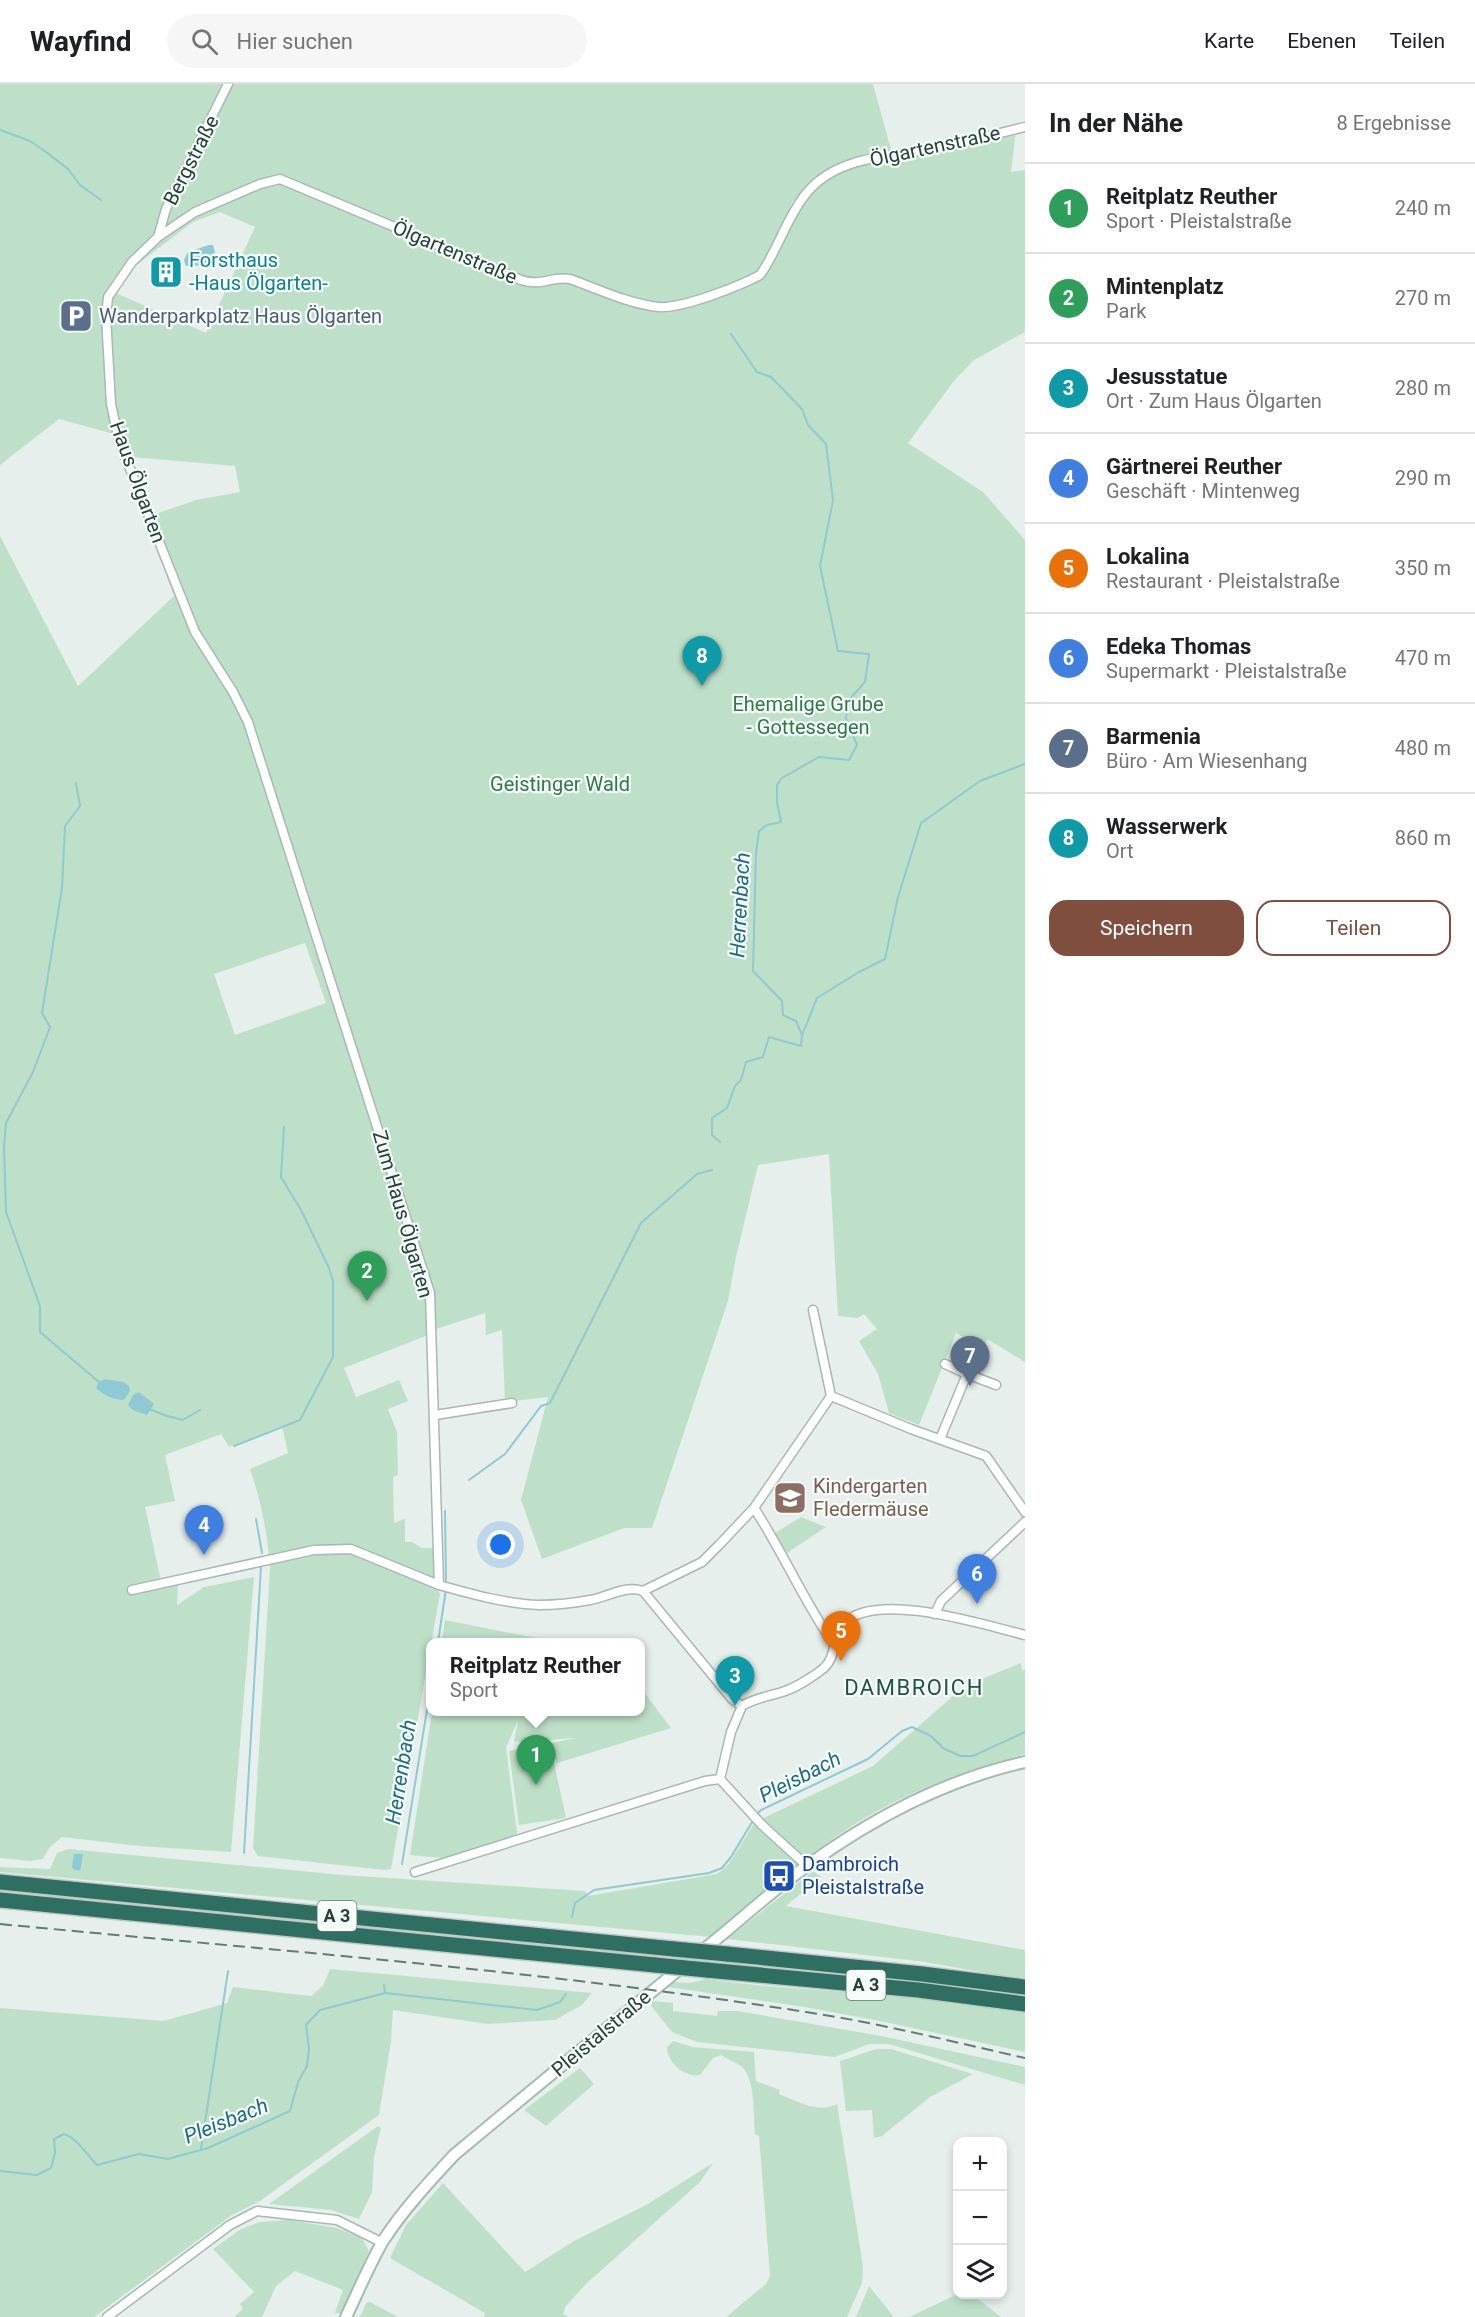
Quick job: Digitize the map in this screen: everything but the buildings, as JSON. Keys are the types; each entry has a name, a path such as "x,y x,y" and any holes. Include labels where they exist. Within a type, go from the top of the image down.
{"highway":[{"name":"A 3","path":"0,1882 922,1974 1025,1988"},
{"name":"A 3","path":"0,1900 918,1990 1025,2004"}],"main road":[{"name":"Pleistalstraße","path":"346,2317 382,2243 415,2198 454,2155 636,2004 807,1866 884,1815 942,1788 1000,1767 1025,1762"}],"street":[{"name":"Bergstraße","path":"158,237 159,228 174,192 228,84"},
{"name":"Ölgartenstraße","path":"158,237 195,212 260,184 280,179 521,280 540,284 560,278 570,279 646,304 660,307 674,306 748,282 760,275 804,195 830,171 863,160 946,146 1025,127"},
{"name":"Haus Ölgarten","path":"158,237 132,262 108,297 106,316 111,404 119,441 195,632 233,692 248,722 309,920 376,1121"},
{"name":"Zum Haus Ölgarten","path":"376,1121 430,1293 439,1585"},
{"path":"643,1591 702,1562 754,1508 831,1396 813,1310"},
{"path":"945,1364 996,1385"},
{"path":"940,1439 967,1374"},
{"path":"831,1396 986,1456 1025,1512"},
{"path":"435,1415 512,1402"},
{"path":"754,1508 775,1539 813,1614 834,1643"},
{"path":"935,1614 941,1601 1025,1522"},
{"path":"132,1590 314,1550 351,1549 439,1585 494,1598 539,1605 591,1600 635,1588 643,1591 732,1699 742,1706"},
{"path":"720,1779 731,1732 742,1706 788,1690 824,1668 830,1661 834,1643 843,1624 854,1615 871,1610 911,1609 1025,1635"},
{"path":"720,1779 762,1825 807,1866"},
{"path":"415,1872 705,1781 720,1779"},
{"path":"107,2317 230,2225 257,2211 336,2220 382,2243"}],"green space":[{"name":"Geistinger Wald","path":"0,84 873,84 892,153 870,155 830,167 817,177 792,203 778,237 761,266 750,278 759,280 764,276 800,206 825,179 866,161 1016,131 1011,172 1025,170 1025,332 974,360 953,382 908,443 983,492 1025,540 1025,1362 987,1339 984,1349 956,1333 919,1425 889,1413 878,1374 859,1341 877,1329 864,1314 858,1318 838,1316 829,1154 758,1165 728,1301 652,1528 624,1528 542,1559 521,1500 548,1397 505,1402 502,1330 486,1335 485,1313 436,1329 428,1335 344,1368 356,1397 399,1380 408,1401 388,1409 397,1432 398,1475 393,1477 394,1523 405,1519 405,1542 412,1542 422,1548 435,1548 436,1587 440,1594 432,1638 426,1638 426,1673 391,1869 258,1856 253,1848 270,1569 263,1518 250,1469 288,1453 282,1426 229,1447 221,1434 165,1455 175,1501 145,1507 162,1586 178,1583 177,1605 204,1587 254,1577 231,1852 139,1846 62,1837 49,1848 43,1859 30,1861 0,1858 0,536 78,686 174,596 114,434 59,419 0,465","holes":["220,212 255,227 206,333 116,293 135,266 193,222","131,457 235,466 240,492 196,500 153,515","305,943 326,1003 235,1035 214,974"]},
{"path":"801,1517 826,1527 787,1553 775,1533"},
{"path":"445,1620 536,1638 443,1638"},
{"path":"1021,1663 1022,1670 1025,1669 1025,1754 932,1785 856,1823 792,1869 711,1937 0,1872 0,1867 50,1869 57,1853 68,1849 343,1875 585,1891 588,1896 717,1874 728,1865 755,1822 873,1766 952,1697 984,1678"},
{"path":"645,1693 671,1728 557,1763 551,1749 566,1818 519,1825 509,1751 577,1738 514,1742 518,1720 506,1748 518,1840 441,1858 410,1855 431,1716 645,1716"},
{"path":"813,1871 821,1877 786,1906 1025,1950 1025,1980 925,1962 727,1939"},
{"path":"330,1969 592,1993 582,2005 555,2020 488,2024 393,2010 391,2041 379,2115 260,2201 232,2215 94,2317 0,2317 0,2008 164,2021 227,2003 233,1987 311,1996 323,1986"},
{"path":"706,1979 1025,2009 1025,2052 804,2007 668,1987 674,1982 690,1983"},
{"path":"652,2001 673,2003 673,2011 717,2016 718,2011 738,2011 881,2036 1025,2067 1025,2085 889,2044 869,2044 835,2057 697,2042 672,2032 652,2007"},
{"path":"673,2041 693,2047 754,2052 756,2081 780,2090 779,2094 815,2107 830,2107 837,2104 863,2266 862,2283 847,2317 726,2317 766,2284 770,2276 759,2136 755,2134 751,2088 746,2072 741,2066 721,2055 713,2058 700,2075 683,2072 673,2064 668,2053 667,2047"},
{"path":"876,2049 891,2049 973,2074 930,2097 882,2136 874,2138 872,2110 846,2111 840,2061"},
{"path":"580,2068 594,2084 546,2126 524,2110"},
{"path":"378,2126 381,2128 374,2156 372,2192 359,2219 331,2210 269,2204"},
{"path":"713,2163 700,2182 586,2284 566,2306 563,2314 569,2317 484,2317 485,2313 390,2258 406,2225 443,2183 525,2272 574,2241 646,2205"},
{"path":"288,2220 337,2228 362,2238 369,2251 341,2313 335,2313 343,2290 295,2271 276,2286 262,2317 234,2317 243,2309 240,2304 254,2292 213,2249 241,2229 260,2222"},
{"path":"869,2286 894,2317 856,2317"},
{"path":"953,2296 953,2299 978,2299 1001,2317 909,2317"},
{"path":"370,2302 398,2317 360,2317 366,2303"}],"water":[{"path":"213,245 215,252 208,265 186,266 184,260 188,252"},
{"path":"105,1379 123,1382 129,1386 130,1391 124,1400 109,1397 96,1388 99,1382"},
{"path":"139,1392 154,1404 147,1415 133,1410 128,1405 133,1395"},
{"path":"74,1854 83,1854 80,1871 72,1867"}],"waterway":[{"path":"0,130 30,141 46,152 68,169 80,185 101,200"},
{"name":"Herrenbach","path":"720,1142 712,1135 712,1118 727,1108 735,1086 741,1080 746,1062 763,1057 769,1037 801,1046 802,1035 796,1021 783,1015 782,1001 753,971 756,853 759,831 767,825 781,822 777,802 777,785 782,778 819,757 849,760 857,745 846,718 848,701 865,682 869,654 838,651 820,566 833,500 826,444 808,425 802,409 771,377 757,372 731,334"},
{"path":"803,1033 817,998 885,959 898,897 921,823 980,781 1025,764"},
{"path":"76,783 80,806 65,826 62,888 42,1013 50,1027 33,1072 6,1123 4,1147 6,1212 40,1306 40,1332 99,1382"},
{"path":"234,1446 300,1420 333,1357 333,1281 301,1210 281,1177 284,1127"},
{"name":"Herrenbach","path":"469,1480 505,1454 541,1406 550,1403 641,1223 697,1174 712,1170"},
{"path":"149,1409 183,1420 200,1410"},
{"name":"Herrenbach","path":"445,1511 446,1581"},
{"path":"256,1519 262,1553"},
{"path":"244,1853 261,1567"},
{"name":"Herrenbach","path":"439,1638 446,1589"},
{"name":"Herrenbach","path":"402,1864 426,1716"},
{"name":"Pleisbach","path":"757,1814 761,1810 868,1759 902,1731 912,1727 931,1736 943,1748 960,1756 973,1756 1025,1732"},
{"name":"Pleisbach","path":"572,1917 575,1903 594,1890 709,1873 722,1868 754,1819"},
{"path":"201,2149 228,1971"},
{"path":"384,1985 385,1993"},
{"name":"Pleisbach","path":"0,2171 37,2175 51,2168 55,2153 54,2139 64,2134 78,2143 97,2165 139,2154 168,2159 208,2148 290,2111 298,2082 307,2066 309,2049 306,2025 320,2010 385,1993 537,2010 560,2002 566,1994"}],"railway":[{"path":"0,1924 404,1962 706,1997 861,2022 1025,2058"}],"place":[{"name":"Forsthaus -Haus Ölgarten-","path":"166,272"},
{"name":"Wanderparkplatz Haus Ölgarten","path":"76,316"},
{"name":"Wasserwerk","path":"702,686"},
{"name":"Mintenplatz","path":"367,1301"},
{"name":"Barmenia","path":"970,1386"},
{"name":"Kindergarten Fledermäuse","path":"790,1498"},
{"name":"Gärtnerei Reuther","path":"204,1555"},
{"name":"Edeka Thomas","path":"977,1604"},
{"name":"Lokalina","path":"841,1661"},
{"name":"Jesusstatue","path":"735,1706"},
{"name":"Reitplatz Reuther","path":"536,1785"},
{"name":"Dambroich Pleistalstraße","path":"779,1876"}],"district":[{"name":"DAMBROICH","path":"914,1687"}],"park label":[{"name":"Ehemalige Grube - Gottessegen","path":"808,716"}]}
